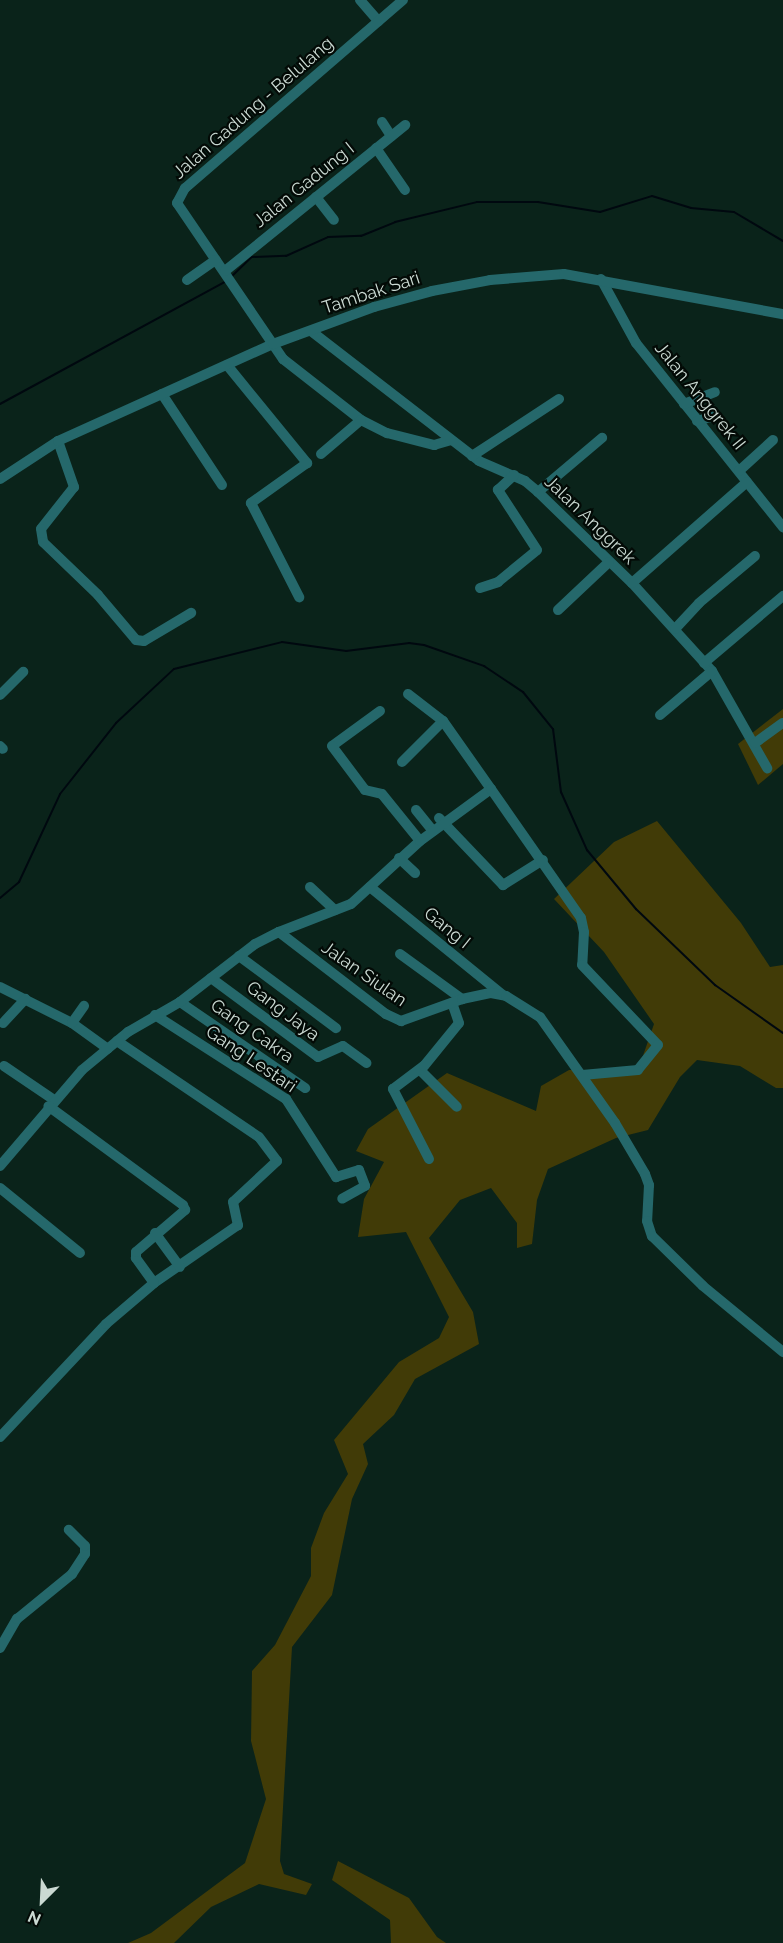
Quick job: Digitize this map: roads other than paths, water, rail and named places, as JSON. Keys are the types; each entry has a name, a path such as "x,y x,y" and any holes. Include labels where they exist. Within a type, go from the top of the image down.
{"street":[{"path":"360,0 378,21"},
{"name":"Jalan Gadung - Belulang","path":"403,0 181,192 177,203 179,210 228,276 283,359 361,420 414,442 434,445 451,440"},
{"path":"382,122 391,136"},
{"name":"Jalan Gadung I","path":"228,276 316,197 405,125"},
{"path":"376,148 405,190"},
{"path":"316,197 334,220"},
{"path":"186,279 216,260"},
{"name":"Tambak Sari","path":"0,479 58,441 273,344 402,298 490,280 564,274 783,314"},
{"name":"Jalan Anggrek II","path":"601,279 636,343 697,422 783,526"},
{"name":"Jalan Anggrek","path":"311,331 472,456 514,475 538,492 632,583 747,483"},
{"path":"227,365 307,463 251,503 299,597"},
{"path":"684,404 715,392"},
{"path":"162,394 222,485"},
{"path":"472,456 559,399"},
{"path":"697,422 715,416"},
{"path":"321,454 361,420"},
{"path":"538,492 602,438"},
{"path":"739,471 773,440"},
{"path":"58,441 74,487 40,529 43,542 98,595 136,640 144,640 191,612"},
{"path":"480,588 498,582 537,550 498,490 514,475"},
{"path":"675,629 699,603 755,556"},
{"path":"558,610 609,562"},
{"path":"632,583 708,667 755,743 767,768"},
{"path":"660,715 783,596"},
{"path":"0,694 23,672"},
{"path":"408,694 443,721 543,860 581,918 584,932 582,965 658,1045 638,1070 582,1075"},
{"path":"380,711 332,746 365,790 382,794 420,841"},
{"path":"402,762 443,721"},
{"path":"755,743 783,723"},
{"path":"0,1166 51,1103 117,1041 155,1015 180,1002 239,956 279,932 351,904 399,858 433,831 441,821 490,789"},
{"path":"416,810 433,831"},
{"path":"441,821 503,885 543,860"},
{"path":"399,858 415,873"},
{"path":"310,887 335,910"},
{"name":"Gang I","path":"370,887 503,995"},
{"name":"Jalan Siulan","path":"279,932 394,1018 406,1021 479,994 503,995"},
{"path":"400,954 457,1001 461,1020 420,1070 393,1092 429,1159"},
{"path":"239,956 336,1028"},
{"name":"Gang Jaya","path":"211,978 318,1057 343,1046 366,1063"},
{"path":"0,987 72,1023 108,1049"},
{"path":"503,995 540,1017 626,1140 649,1185 647,1221 652,1236 703,1286 783,1352"},
{"path":"3,1023 25,999"},
{"name":"Gang Cakra","path":"180,1002 305,1088"},
{"path":"72,1023 84,1006"},
{"name":"Gang Lestari","path":"155,1015 286,1099 336,1177 359,1170 365,1186 342,1199"},
{"path":"0,1437 106,1324 154,1283 238,1225 233,1202 274,1165 276,1158 259,1137 117,1041"},
{"path":"4,1066 183,1205 183,1212 155,1233 135,1255 154,1283"},
{"path":"420,1070 457,1107"},
{"path":"0,1188 80,1253"},
{"path":"155,1233 180,1267"},
{"path":"0,1648 17,1619 72,1574 85,1554 85,1546 69,1530"}],"waterway":[{"path":"231,277 252,257 286,256 328,237 361,236 395,222 477,202 538,202 600,212 652,196 691,208 734,212 783,241"},
{"path":"0,404 227,281"},
{"path":"0,898 19,882 60,794 116,723 174,669 282,642 346,651 409,643 424,645 484,666 523,692 553,729 561,792 587,850 636,909 715,985 783,1033"}]}
